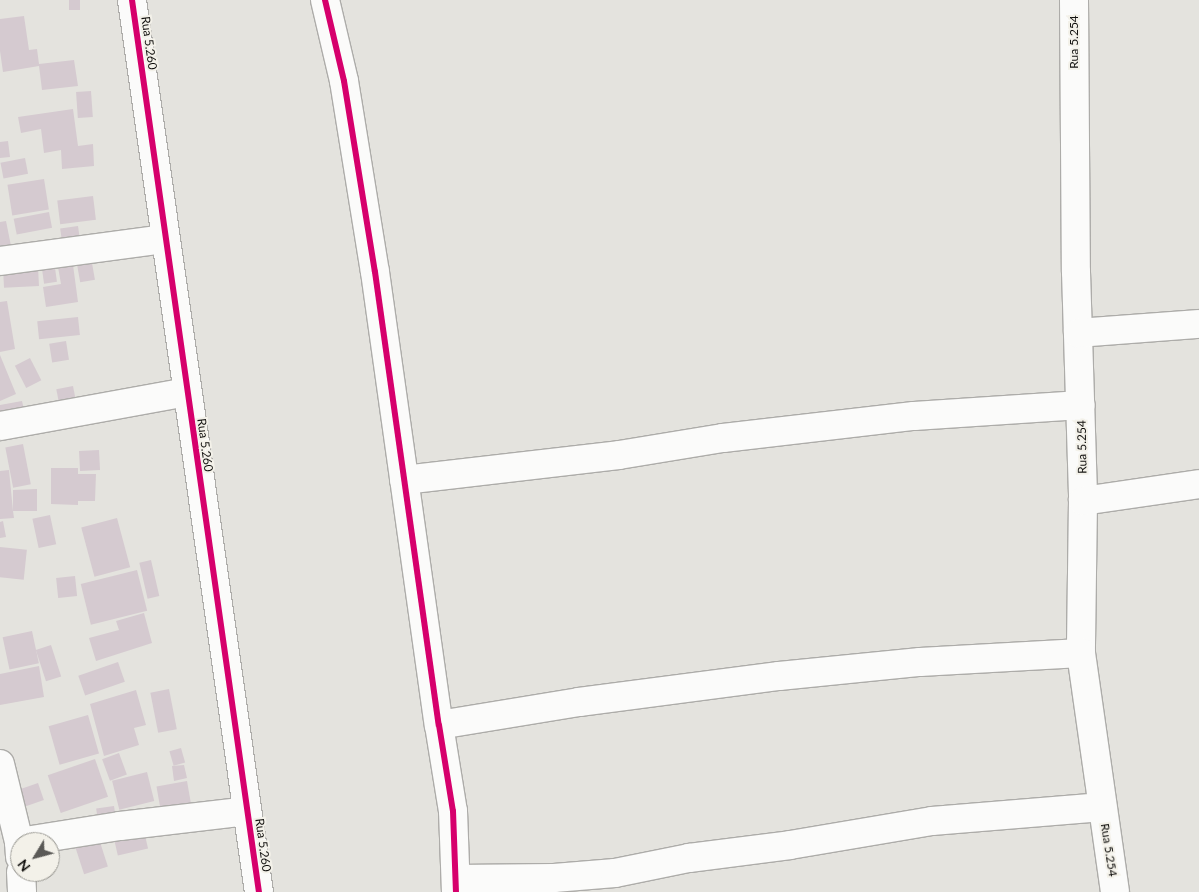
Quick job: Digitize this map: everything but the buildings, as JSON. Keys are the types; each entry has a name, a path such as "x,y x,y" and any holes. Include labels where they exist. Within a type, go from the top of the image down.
{"street":[{"name":"Rua 5.260","path":"132,0 258,892"},
{"path":"325,0 347,100 375,272 438,725 453,811 456,885 616,873 689,858 781,847 932,821 1102,807"},
{"name":"Rua 5.254","path":"1074,0 1078,333 1083,501 1081,653 1115,892"},
{"path":"0,261 165,239"},
{"path":"1078,333 1199,324"},
{"path":"0,426 186,392"},
{"path":"404,480 628,454 723,438 914,416 1081,405"},
{"path":"1083,501 1199,484"},
{"path":"438,725 579,702 779,676 920,662 1081,653"},
{"path":"0,764 16,832"},
{"path":"60,840 120,826 247,812"}],"cycle path":[{"path":"132,0 259,892"},
{"path":"325,0 344,81 375,272 439,725 453,811 456,892"}]}
